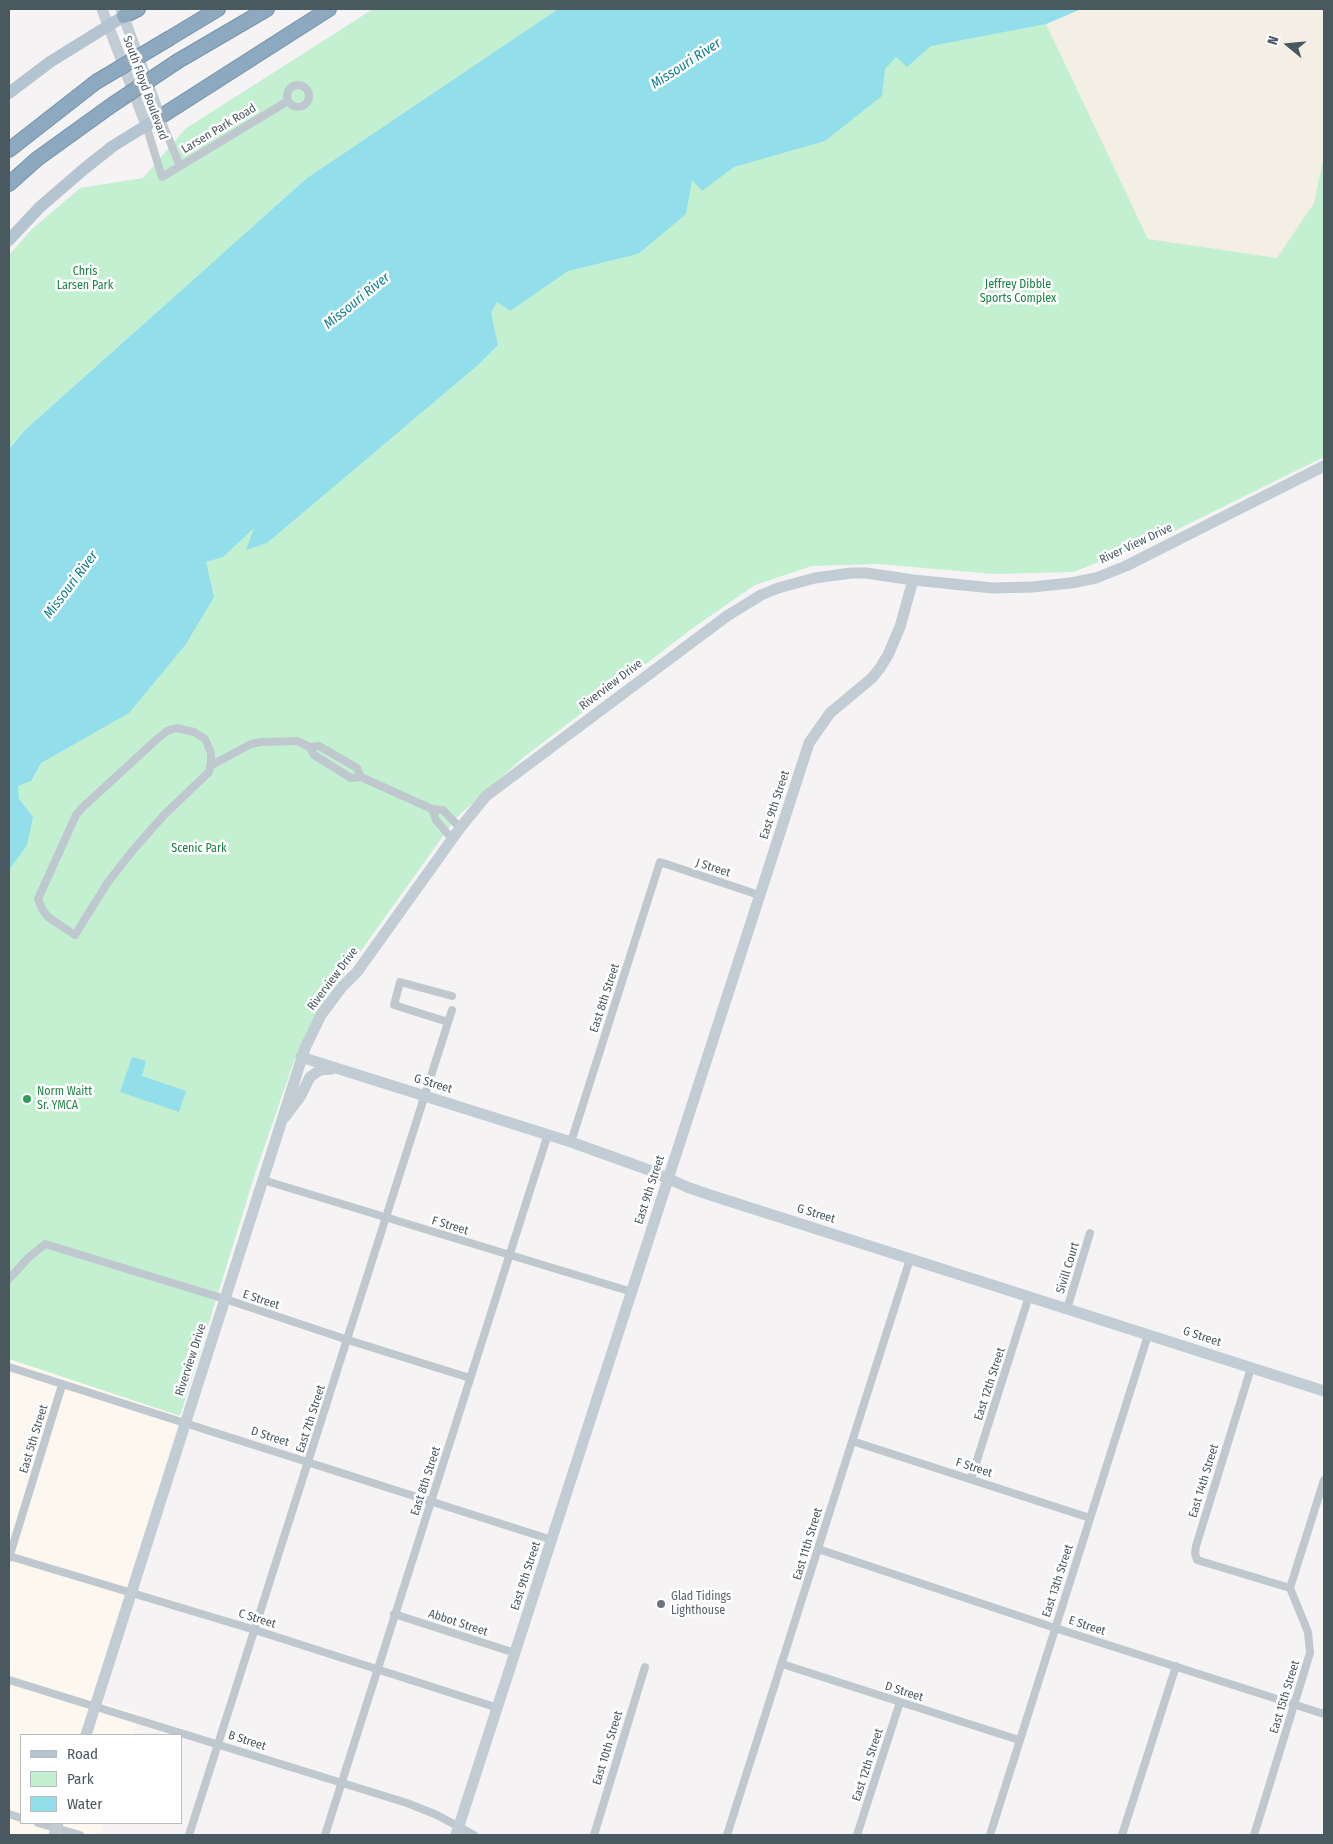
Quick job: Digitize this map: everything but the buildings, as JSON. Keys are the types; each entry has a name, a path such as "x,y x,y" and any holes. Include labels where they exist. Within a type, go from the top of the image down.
{"highway":[{"path":"123,12 138,9"},
{"path":"9,150 96,82 218,9"},
{"path":"9,184 37,159 112,105 178,61 267,9"},
{"path":"160,117 329,9"},
{"path":"9,142 28,134"}],"main road":[{"name":"South Floyd Boulevard","path":"102,9 146,125"},
{"name":"South Floyd Boulevard","path":"123,12 160,117"},
{"path":"9,93 50,62 107,25 123,12"},
{"path":"9,240 40,207 84,169 113,146 160,117"},
{"name":"River View Drive","path":"912,580 993,588 1071,584 1096,578 1126,566 1324,466"},
{"name":"Riverview Drive","path":"86,1734 301,1057 321,1015 342,986 357,972 460,828 486,796 727,616 761,595 814,578 866,573 912,580"},
{"name":"East 9th Street","path":"458,1831 809,743 830,713 872,678 888,656 900,627 912,580"},
{"name":"G Street","path":"301,1057 548,1134 634,1164 707,1194 1324,1391"},
{"path":"281,1122 300,1097 310,1078 320,1070 338,1069"}],"street":[{"name":"Larsen Park Road","path":"162,177 288,101"},
{"name":"South Floyd Boulevard","path":"160,117 180,166"},
{"name":"South Floyd Boulevard","path":"146,125 162,177"},
{"path":"176,728 199,734 205,738 211,753 210,766 209,772 203,779 164,815 134,849 108,882 75,935 48,917 38,899 76,815 83,807 156,740 167,731 176,728"},
{"path":"210,766 251,744 261,742 297,741 310,748 319,746 357,768 362,777 432,809 443,810 460,828"},
{"path":"432,809 436,820 452,839"},
{"name":"J Street","path":"660,862 760,895"},
{"name":"East 8th Street","path":"571,1142 660,862"},
{"path":"448,1022 394,1005 400,982 452,996"},
{"name":"East 7th Street","path":"190,1835 452,1010"},
{"name":"East 8th Street","path":"324,1835 548,1134"},
{"name":"F Street","path":"262,1180 632,1292"},
{"name":"Sivill Court","path":"1067,1309 1090,1233"},
{"name":"E Street","path":"9,1279 28,1258 45,1244 225,1299 470,1378"},
{"name":"East 11th Street","path":"727,1835 910,1259"},
{"name":"East 12th Street","path":"971,1479 1029,1296"},
{"name":"East 13th Street","path":"990,1835 1148,1335"},
{"name":"D Street","path":"9,1367 552,1540"},
{"name":"East 14th Street","path":"1251,1368 1195,1553 1197,1560 1238,1574 1290,1588"},
{"name":"East 5th Street","path":"9,1557 62,1384"},
{"name":"F Street","path":"852,1442 1090,1518"},
{"path":"1290,1588 1324,1480"},
{"name":"E Street","path":"818,1549 1055,1628 1294,1704"},
{"name":"C Street","path":"9,1557 255,1630 498,1708"},
{"name":"East 15th Street","path":"1254,1835 1310,1653 1308,1632 1290,1588"},
{"name":"Abbot Street","path":"394,1614 515,1653"},
{"name":"D Street","path":"782,1664 1019,1740"},
{"path":"1122,1835 1176,1666"},
{"name":"East 10th Street","path":"594,1835 645,1667"},
{"name":"B Street","path":"9,1680 407,1803 438,1815 458,1831 474,1835"},
{"name":"East 12th Street","path":"857,1835 900,1702"},
{"path":"1294,1704 1324,1714"},
{"path":"41,1824 80,1835"}],"shaded area":[{"path":"9,1359 180,1416 93,1699 140,1714 133,1734 20,1734 20,1824 104,1824 100,1833 106,1835 9,1835"}],"green space":[{"name":"Chris Larsen Park","path":"373,9 558,9 307,178 26,429 9,449 9,255 31,230 80,188 143,178 185,129"},
{"path":"963,9 1324,9 1324,457 1156,540 1073,572 993,574 878,564 812,566 755,585 693,628 524,757 456,818 330,994 318,1012 294,1061 255,1174 180,1416 9,1359 9,785 140,582 470,316"}],"sand":[{"path":"1081,9 1324,9 1324,156 1314,203 1277,258 1148,239 1046,24"}],"water":[{"name":"Missouri River","path":"558,9 1081,9 1046,24 931,46 907,67 896,57 885,69 882,96 825,141 734,167 702,191 692,180 686,214 638,254 568,271 510,311 497,302 491,313 498,345 478,365 267,543 246,550 254,528 223,557 206,562 214,597 186,644 129,713 41,763 31,781 18,786 19,799 33,817 27,845 9,870 9,449 26,429 307,178"},
{"path":"132,1057 146,1061 142,1076 186,1091 179,1112 120,1092"}],"place":[{"name":"Norm Waitt Sr. YMCA","path":"27,1099"},
{"name":"Glad Tidings Lighthouse","path":"661,1604"}],"park label":[{"name":"Jeffrey Dibble Sports Complex","path":"1018,292"},
{"name":"Scenic Park","path":"199,849"}]}
